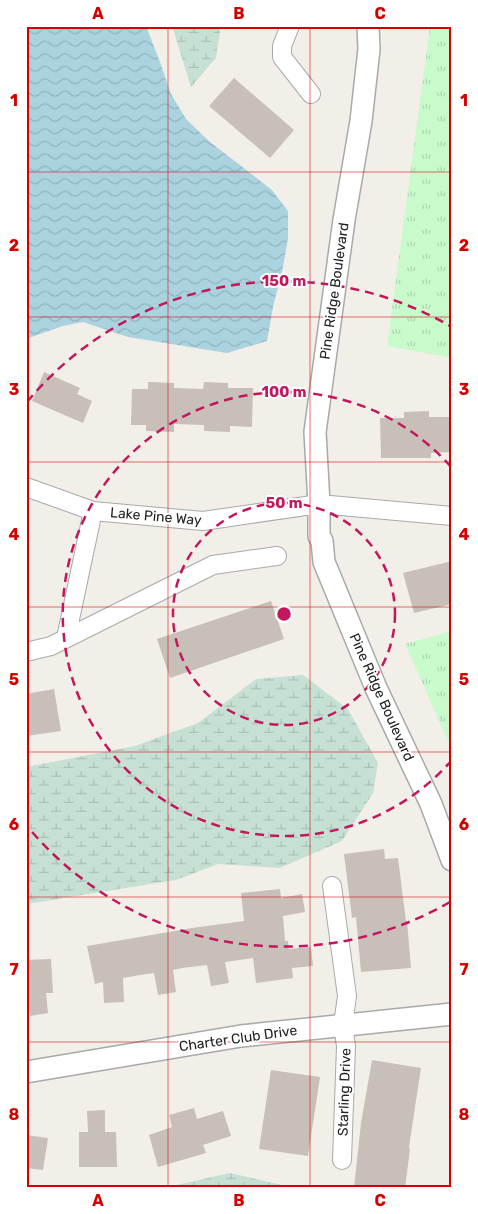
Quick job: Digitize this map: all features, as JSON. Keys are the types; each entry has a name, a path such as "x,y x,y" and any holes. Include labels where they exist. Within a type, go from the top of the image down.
{"street":[{"path":"290,26 282,46 282,57 310,94"},
{"name":"Pine Ridge Boulevard","path":"368,26 369,49 361,121 344,220 315,432 320,504 319,536 322,541 324,562 376,688 431,804 452,860"},
{"name":"Lake Pine Way","path":"26,487 93,511 203,521 320,504 452,516"},
{"path":"66,638 93,511"},
{"path":"26,652 51,646 213,565 277,556"},
{"name":"Starling Drive","path":"332,886 347,996 343,1026 346,1046 342,1160"},
{"name":"Charter Club Drive","path":"26,1072 242,1036 452,1014"}],"green space":[{"path":"172,26 218,26 220,32 216,58 191,87"},
{"path":"430,26 452,26 452,358 387,346"},
{"path":"452,631 452,750 405,644"},
{"path":"303,675 348,709 378,763 373,793 342,841 280,868 218,864 176,880 26,904 26,767 135,746 198,723 256,679"},
{"path":"230,1173 295,1188 163,1188"}],"water":[{"path":"26,26 146,26 171,94 186,119 210,142 272,190 288,211 288,238 267,341 227,353 128,337 83,322 63,326 26,339"}],"building":[{"path":"234,78 294,130 270,158 209,106"},
{"path":"44,372 80,388 77,394 92,401 83,423 32,401"},
{"path":"148,382 174,383 174,388 203,389 204,382 228,383 228,388 253,388 252,427 230,426 230,432 204,431 204,425 174,424 174,432 146,431 146,425 131,425 132,389 148,389"},
{"path":"429,411 429,417 452,417 452,452 431,453 431,458 381,458 380,418 404,418 404,412"},
{"path":"452,561 452,604 414,613 403,573"},
{"path":"271,601 284,639 170,678 157,639"},
{"path":"54,689 61,731 26,736 26,694"},
{"path":"384,849 385,859 398,858 407,921 411,968 361,972 356,917 352,918 344,854"},
{"path":"280,889 281,898 302,894 305,912 283,916 285,941 288,941 289,949 311,947 313,966 292,968 293,978 256,983 253,958 225,962 229,983 211,986 207,965 182,968 173,970 176,992 158,995 154,973 123,978 124,1002 104,1003 103,982 95,984 87,946 244,921 241,893"},
{"path":"51,959 53,993 46,993 48,1013 30,1016 28,994 26,994 26,960"},
{"path":"372,1060 421,1068 405,1188 354,1188 361,1123"},
{"path":"271,1070 320,1077 308,1156 259,1149"},
{"path":"194,1108 197,1119 223,1111 231,1136 203,1145 206,1153 158,1167 149,1135 172,1127 169,1115"},
{"path":"105,1110 105,1132 116,1132 117,1167 79,1167 79,1132 88,1132 87,1111"},
{"path":"26,1135 48,1138 43,1170 26,1168"}]}
